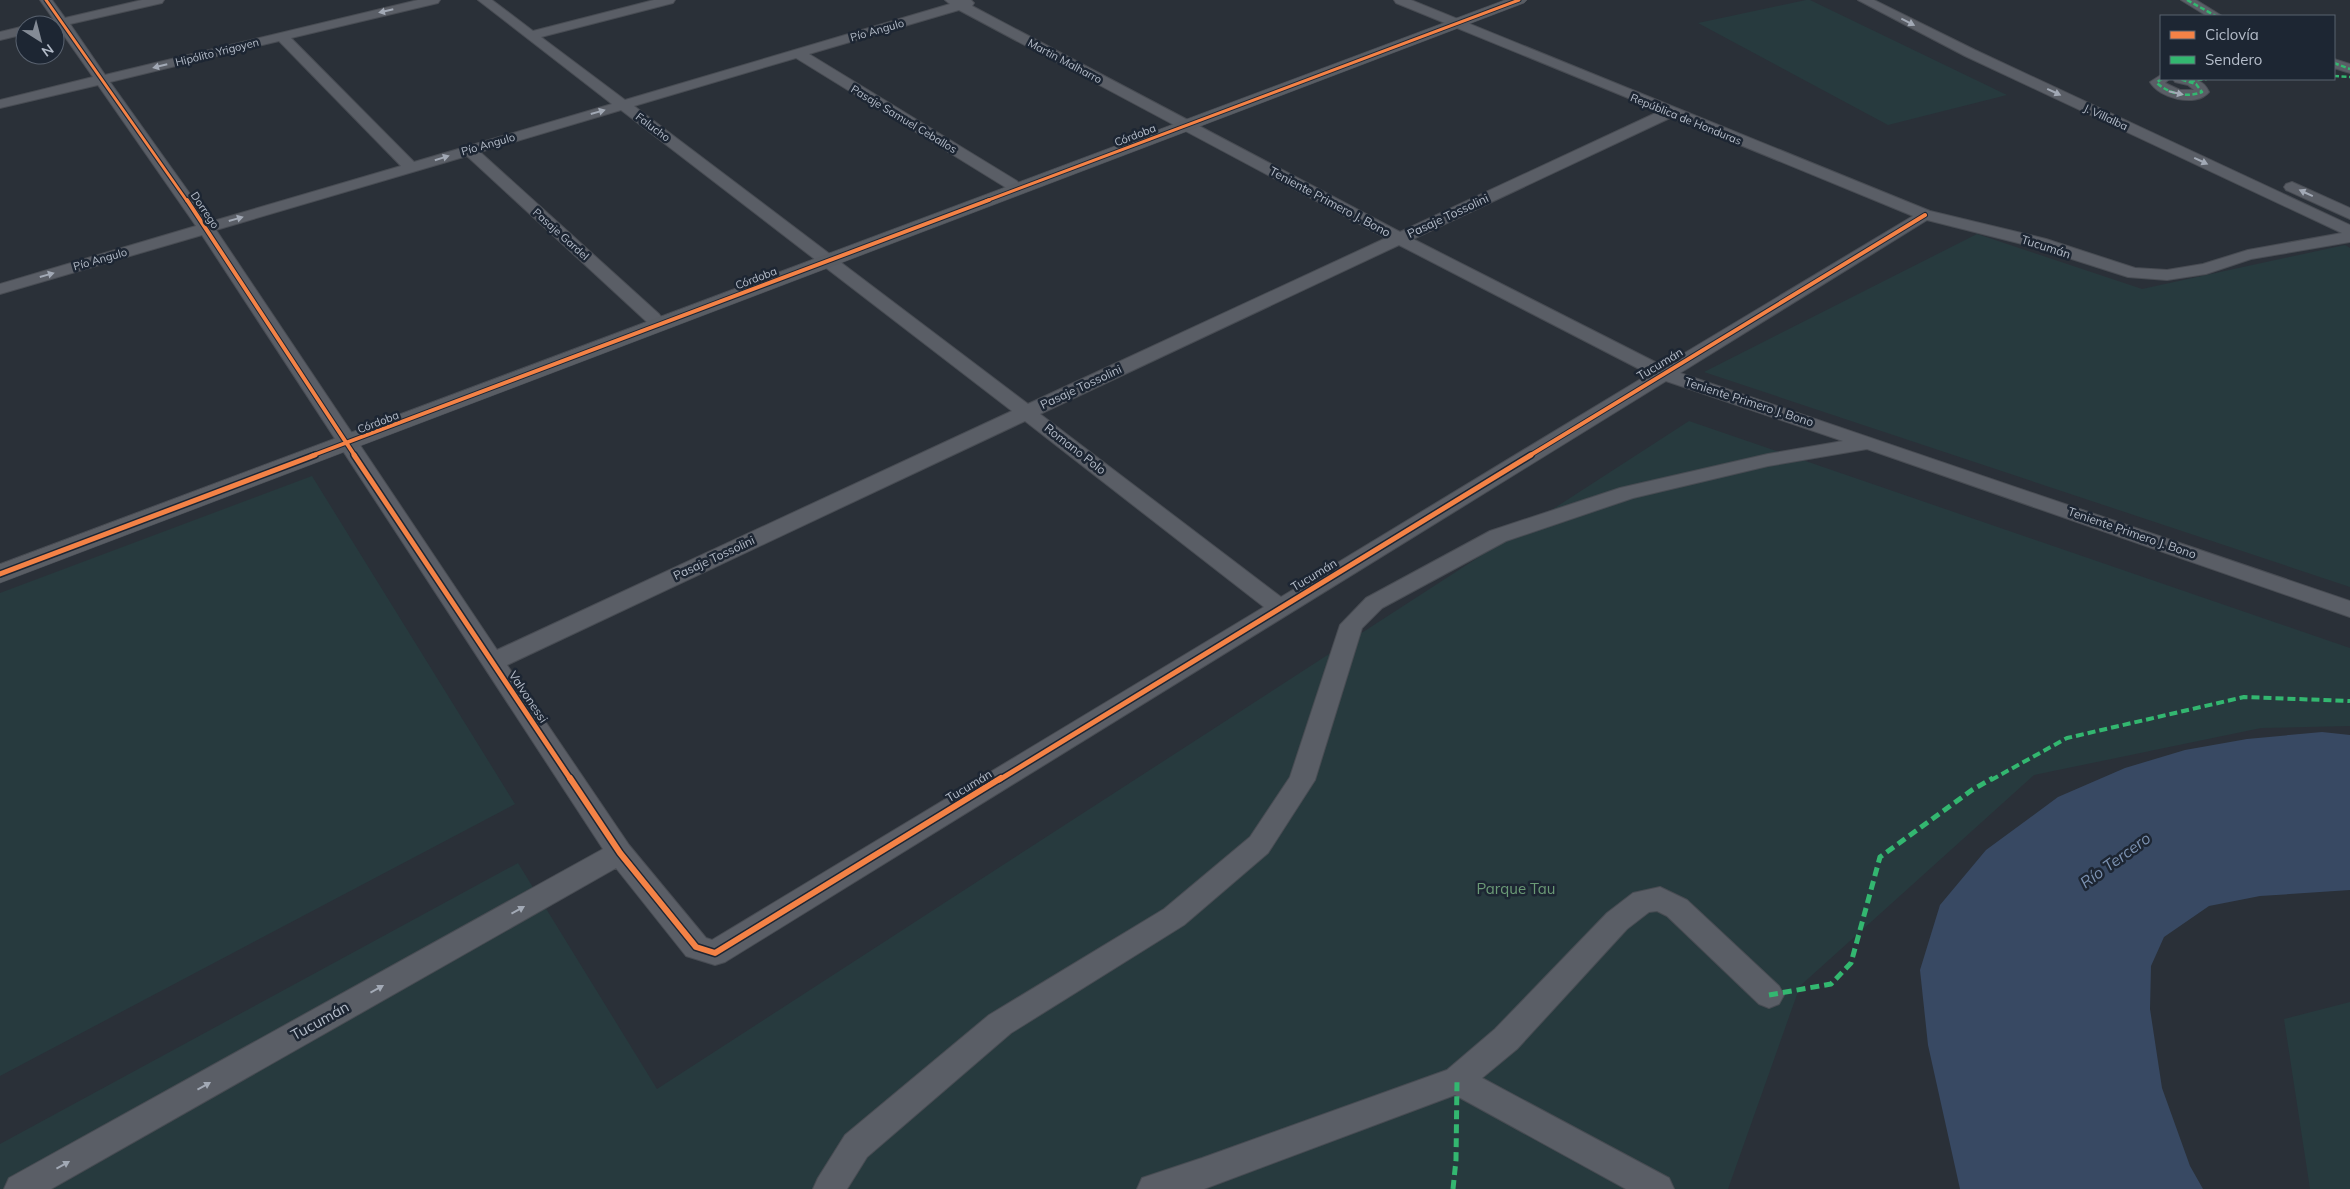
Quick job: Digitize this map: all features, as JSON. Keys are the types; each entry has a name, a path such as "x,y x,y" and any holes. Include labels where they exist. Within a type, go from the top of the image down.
{"street":[{"name":"Dorrego","path":"46,0 51,15"},
{"path":"65,21 158,0"},
{"name":"Hipólito Yrigoyen","path":"0,104 434,0"},
{"name":"Falucho","path":"484,0 825,258"},
{"path":"531,35 668,0"},
{"name":"Pío Angulo","path":"0,289 623,105 796,53 955,2 977,0"},
{"name":"República de Honduras","path":"1400,0 1925,215"},
{"name":"Córdoba","path":"1453,22 1503,0"},
{"name":"Córdoba","path":"0,564 344,440 1453,22 1519,0"},
{"name":"J. Villalba","path":"1864,0 1880,4 2350,231"},
{"path":"1895,0 1922,13"},
{"path":"2187,0 2214,15"},
{"name":"Martin Malharro","path":"955,2 1182,124"},
{"path":"0,36 15,32"},
{"name":"Dorrego","path":"65,36 102,80 206,228 344,440"},
{"path":"282,36 411,167"},
{"name":"Pasaje Samuel Ceballos","path":"796,53 1011,184"},
{"path":"2335,64 2350,69"},
{"path":"2335,76 2350,77"},
{"path":"2160,80 2157,82 2158,84 2173,92 2188,95 2202,92 2200,86 2185,80"},
{"name":"Pasaje Tossolini","path":"492,662 1670,112"},
{"name":"Córdoba","path":"0,574 652,318 825,258 1011,184 1182,124"},
{"name":"Teniente Primero J. Bono","path":"1182,124 1663,374 2350,609"},
{"name":"Pasaje Gardel","path":"469,150 652,318"},
{"path":"2279,181 2350,214"},
{"name":"Tucumán","path":"715,953 1925,215 2040,243 2134,273 2167,275 2206,268 2248,255 2350,237"},
{"name":"Romano Polo","path":"825,258 1280,608"},
{"name":"Valvonessi","path":"344,440 620,853 696,947 715,953"},
{"path":"829,1189 856,1146 1000,1024 1174,917 1259,845 1302,780 1352,624 1374,603 1498,536 1627,493 1768,460 1869,443"},
{"name":"Tucumán","path":"20,1189 620,853"},
{"path":"1152,1189 1211,1170 1457,1080 1506,1039 1575,968 1617,921 1643,901 1660,899 1677,908 1769,995"},
{"path":"1457,1080 1658,1189"}],"green space":[{"path":"1810,0 2007,95 1888,125 1698,23"},
{"path":"1977,234 2142,289 2345,245 2350,248 2350,587 1704,372"},
{"name":"Parque Tau","path":"1689,421 2350,648 2350,726 2261,728 2034,775 1800,986 1728,1189 0,1189 0,1144 518,863 657,1089"},
{"path":"312,476 515,804 0,1076 0,593"},
{"path":"2350,1002 2350,1189 2310,1189 2284,1019"}],"water":[{"name":"Río Tercero","path":"2322,732 2350,735 2350,890 2260,896 2209,906 2164,937 2151,966 2150,1009 2162,1088 2190,1166 2203,1189 1960,1189 1928,1045 1920,970 1940,905 1986,850 2058,797 2125,768 2185,750 2247,739"}],"marked path":[{"path":"2187,0 2214,15"},
{"path":"2335,63 2350,69"},
{"path":"2335,76 2350,77"},
{"path":"2160,80 2157,82 2158,84 2173,93 2191,95 2202,92 2199,86 2185,80"},
{"path":"2190,81 2198,80"},
{"path":"1769,995 1831,984 1851,963 1880,857 1972,790 2067,738 2244,697 2350,701"},
{"path":"1453,1189 1456,1160 1457,1080"}],"cycle path":[{"path":"46,0 206,228 347,444 620,853 696,947 715,953 1925,215"},
{"path":"0,574 1519,0"}]}
